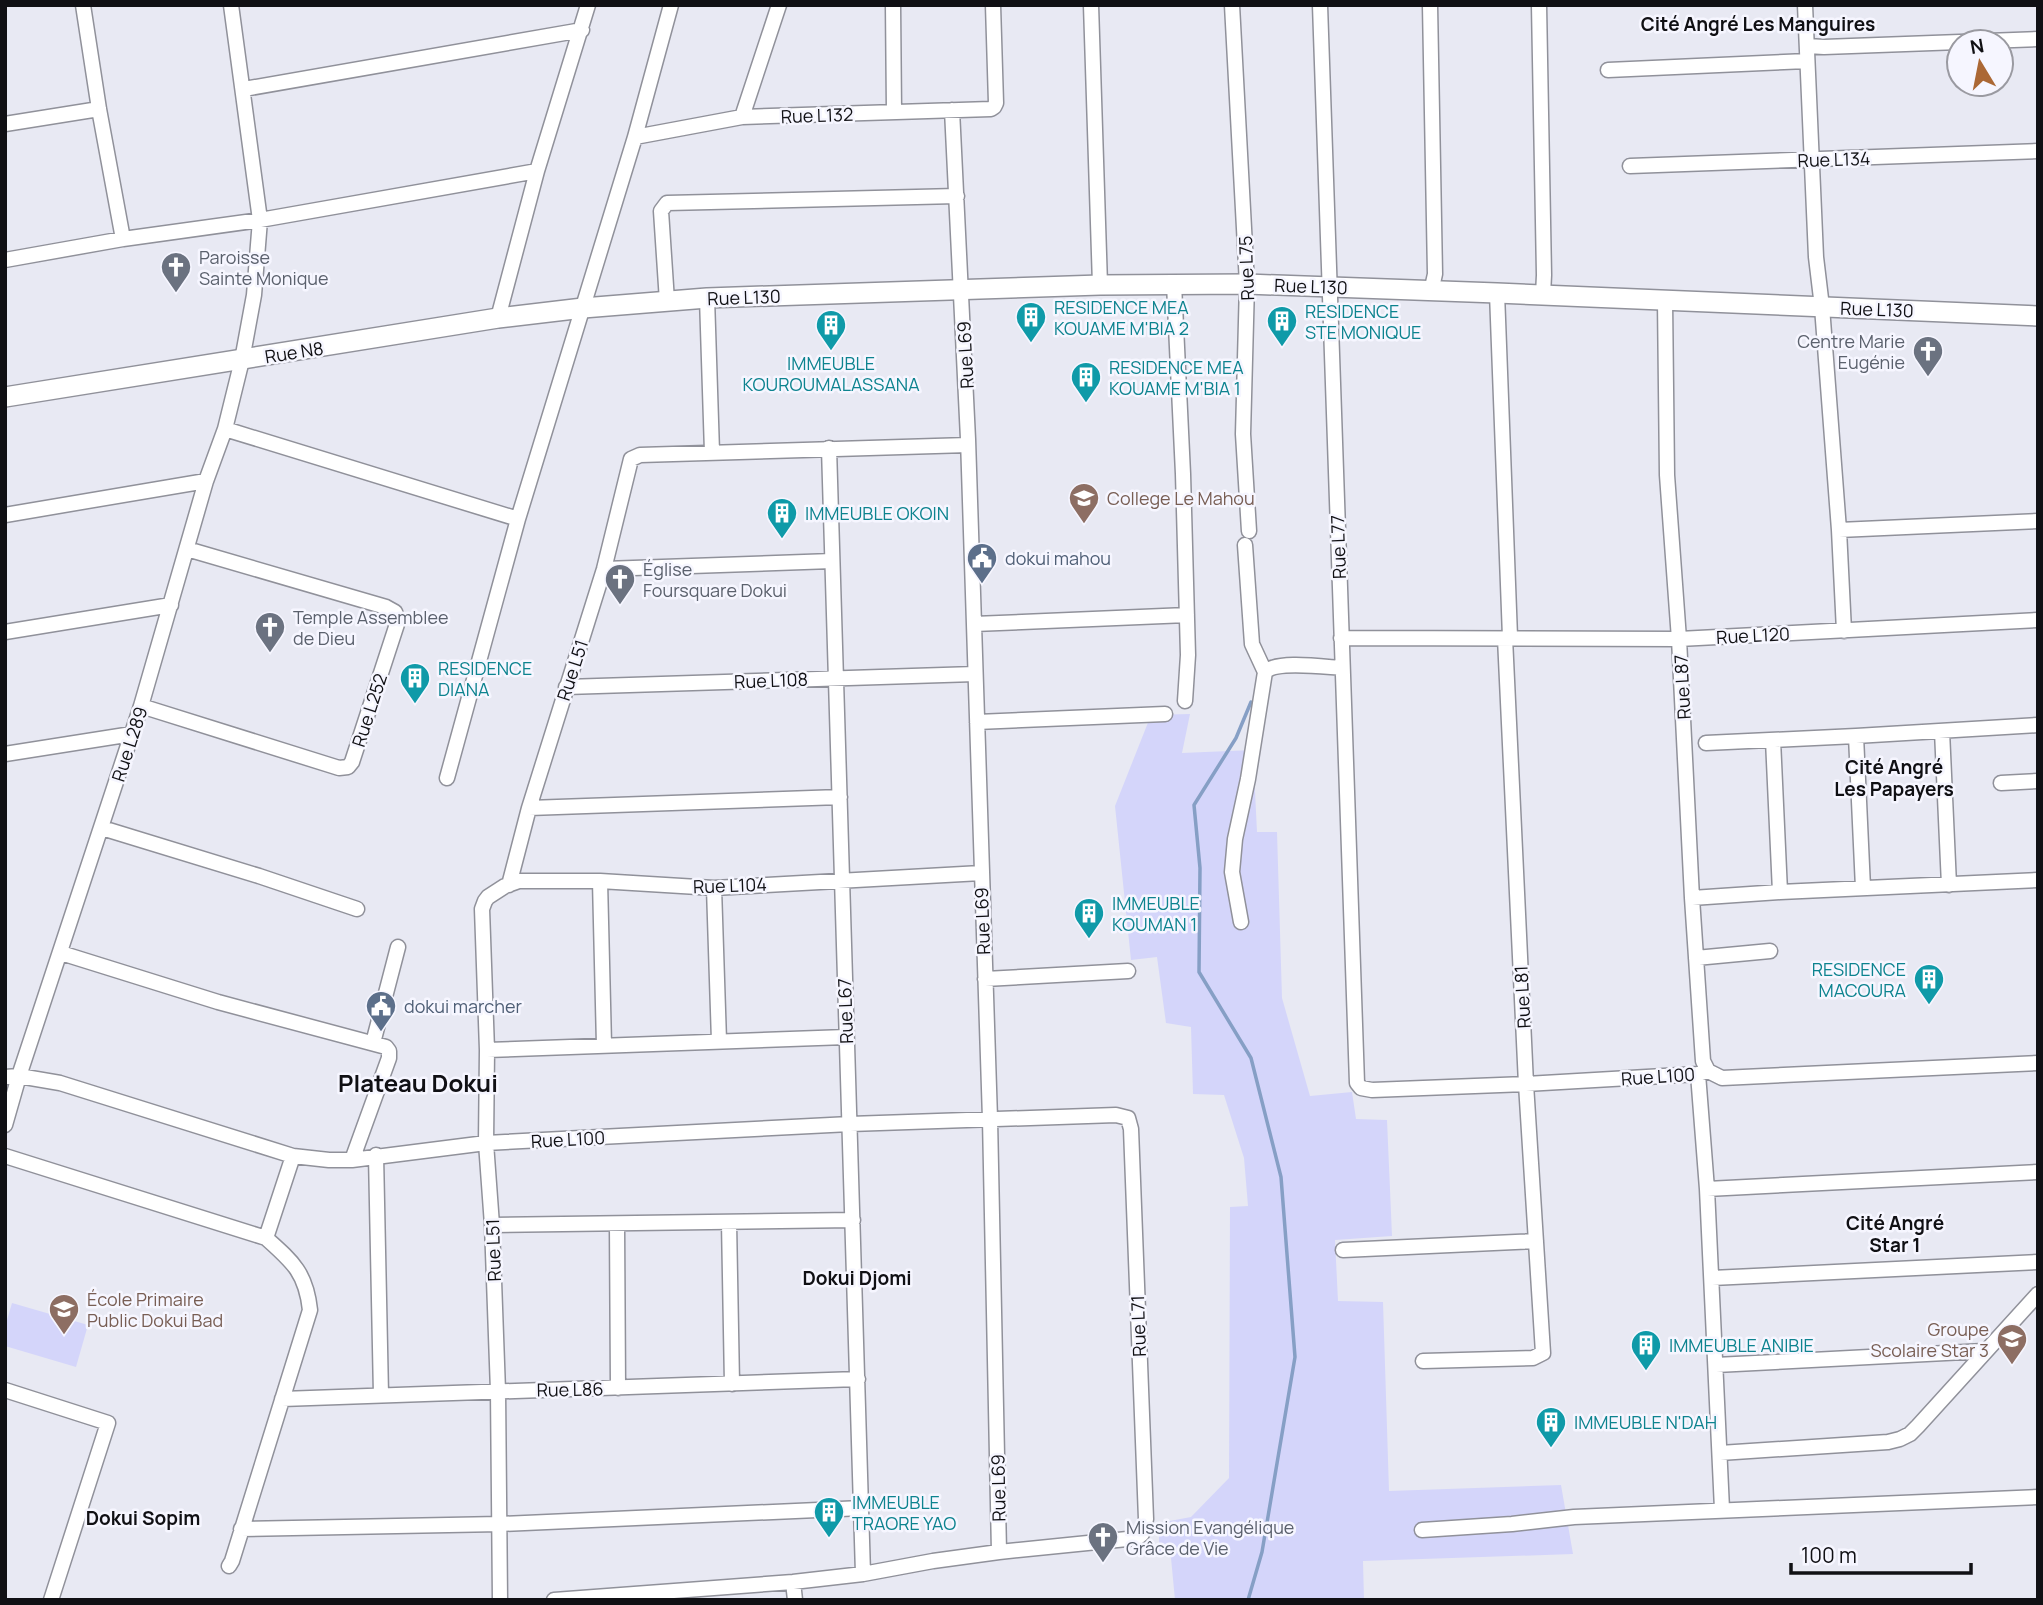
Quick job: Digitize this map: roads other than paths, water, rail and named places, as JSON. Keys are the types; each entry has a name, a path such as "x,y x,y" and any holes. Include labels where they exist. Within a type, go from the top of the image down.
{"street":[{"path":"83,5 123,239"},
{"name":"Rue L289","path":"5,1125 12,1077 61,954 103,828 206,481 225,429 243,360 254,295 260,220 231,5"},
{"path":"498,318 537,171 588,5"},
{"path":"447,778 518,519 635,137 671,5"},
{"path":"742,117 779,5"},
{"path":"893,5 894,112"},
{"name":"Rue L132","path":"635,137 742,117 990,110 996,103 993,5"},
{"path":"1091,5 1100,285"},
{"name":"Rue L75","path":"1232,5 1247,284 1243,435 1252,644 1265,672"},
{"name":"Rue L77","path":"1320,5 1356,1077 1360,1088"},
{"path":"1430,5 1435,274 1432,292"},
{"path":"1539,5 1543,295"},
{"path":"1805,5 1816,257 1839,530 1844,631"},
{"path":"244,89 582,30"},
{"path":"1807,46 2038,39"},
{"path":"1608,70 1807,61"},
{"path":"5,124 99,109"},
{"name":"Rue L69","path":"952,110 962,290 974,624 990,1119 999,1552"},
{"name":"Rue L134","path":"1630,166 2038,152"},
{"path":"5,260 123,239 260,220 537,171"},
{"path":"667,301 661,211 667,203 957,196"},
{"path":"1174,284 1187,615 1185,701"},
{"name":"Rue L130","path":"583,308 707,298 1100,285 1247,284 2038,316"},
{"name":"Rue L81","path":"1423,1360 1533,1358 1541,1355 1543,1348 1526,1084 1497,293"},
{"path":"707,298 712,452 968,444"},
{"name":"Rue L87","path":"1665,301 1667,475 1703,1061 1722,1509"},
{"name":"Rue N8","path":"5,397 498,318 583,308"},
{"path":"225,429 518,519"},
{"name":"Rue L67","path":"829,448 863,1574"},
{"name":"Rue L51","path":"509,885 529,808 604,569 630,461 633,457 712,452"},
{"path":"5,515 206,481"},
{"path":"1839,530 2038,521"},
{"name":"Rue L252","path":"141,706 339,768 348,768 398,621 395,612 386,607 187,549"},
{"path":"604,569 832,561"},
{"path":"5,632 171,605"},
{"path":"974,624 1187,615"},
{"name":"Rue L120","path":"1341,638 1679,639 2038,620"},
{"path":"1241,922 1233,872 1235,839 1248,779 1265,672 1268,668 1279,665 1342,668"},
{"name":"Rue L108","path":"566,687 975,674"},
{"path":"977,722 1165,714"},
{"path":"1706,743 2038,725"},
{"path":"1942,731 1949,877"},
{"path":"5,754 132,734"},
{"path":"1856,736 1863,888"},
{"path":"1773,740 1780,886"},
{"path":"2001,783 2038,781"},
{"path":"529,808 840,796"},
{"path":"103,828 357,909"},
{"name":"Rue L104","path":"485,901 519,881 600,881 714,888 981,873"},
{"path":"1692,898 1780,886 1863,888 1949,877 2038,880"},
{"path":"600,881 604,1045"},
{"path":"714,888 719,1041"},
{"name":"Rue L51","path":"485,901 482,909 487,1050 486,1143 498,1391 500,1600"},
{"path":"373,1043 398,947"},
{"path":"1696,958 1770,951"},
{"path":"61,954 388,1049 389,1058 352,1160"},
{"path":"985,979 1128,971"},
{"path":"487,1050 846,1037"},
{"name":"Rue L100","path":"1360,1088 1372,1090 1526,1084 1703,1073 1722,1078 2038,1063"},
{"name":"Rue L100","path":"12,1077 60,1083 293,1156 329,1160 352,1160 486,1143 850,1124 1116,1115 1128,1118"},
{"name":"Rue L71","path":"999,1552 1131,1540 1142,1534 1146,1519 1128,1118"},
{"path":"376,1155 381,1395"},
{"path":"5,1156 266,1238 292,1260 303,1278 309,1295 310,1310 229,1566"},
{"path":"266,1238 293,1156"},
{"path":"1707,1189 2038,1172"},
{"path":"492,1225 853,1220"},
{"path":"729,1222 732,1384"},
{"path":"617,1224 618,1388"},
{"path":"1343,1250 1536,1241"},
{"path":"1712,1278 2038,1262"},
{"path":"1720,1453 1873,1444 1900,1439 1910,1434 2038,1294"},
{"path":"1716,1365 1984,1351"},
{"name":"Rue L86","path":"282,1399 858,1379"},
{"path":"5,1390 108,1423 51,1600"},
{"path":"1422,1530 1574,1517 1722,1509 2038,1497"},
{"path":"241,1529 500,1524 862,1508"},
{"path":"554,1600 793,1582 863,1574 999,1552"},
{"path":"793,1582 794,1600"}],"waterway":[{"path":"1248,1600 1262,1552 1295,1357 1281,1177 1251,1058 1199,972 1200,868 1194,805 1236,738 1251,702"}],"place":[{"name":"Paroisse Sainte Monique","path":"176,294"},
{"name":"RESIDENCE MEA KOUAME M'BIA 2","path":"1031,344"},
{"name":"RESIDENCE STE MONIQUE","path":"1282,348"},
{"name":"IMMEUBLE KOUROUMALASSANA","path":"831,352"},
{"name":"Centre Marie Eugénie","path":"1928,378"},
{"name":"RESIDENCE MEA KOUAME M'BIA 1","path":"1086,404"},
{"name":"College Le Mahou","path":"1084,525"},
{"name":"IMMEUBLE OKOIN","path":"782,540"},
{"name":"dokui mahou","path":"982,585"},
{"name":"Église Foursquare Dokui","path":"620,606"},
{"name":"Temple Assemblee de Dieu","path":"270,654"},
{"name":"RESIDENCE DIANA","path":"415,705"},
{"name":"IMMEUBLE KOUMAN 1","path":"1089,940"},
{"name":"RESIDENCE MACOURA","path":"1929,1006"},
{"name":"dokui marcher","path":"381,1033"},
{"name":"École Primaire Public Dokui Bad","path":"64,1336"},
{"name":"Groupe Scolaire Star 3","path":"2012,1366"},
{"name":"IMMEUBLE ANIBIE","path":"1646,1372"},
{"name":"IMMEUBLE N'DAH","path":"1551,1449"},
{"name":"IMMEUBLE TRAORE YAO","path":"829,1539"},
{"name":"Mission Evangélique Grâce de Vie","path":"1103,1564"}],"district":[{"name":"Cité Angré Les Manguires","path":"1758,24"},
{"name":"Cité Angré Les Papayers","path":"1894,778"},
{"name":"Plateau Dokui","path":"418,1082"},
{"name":"Cité Angré Star 1","path":"1895,1234"},
{"name":"Dokui Djomi","path":"857,1278"},
{"name":"Dokui Sopim","path":"143,1518"}]}
